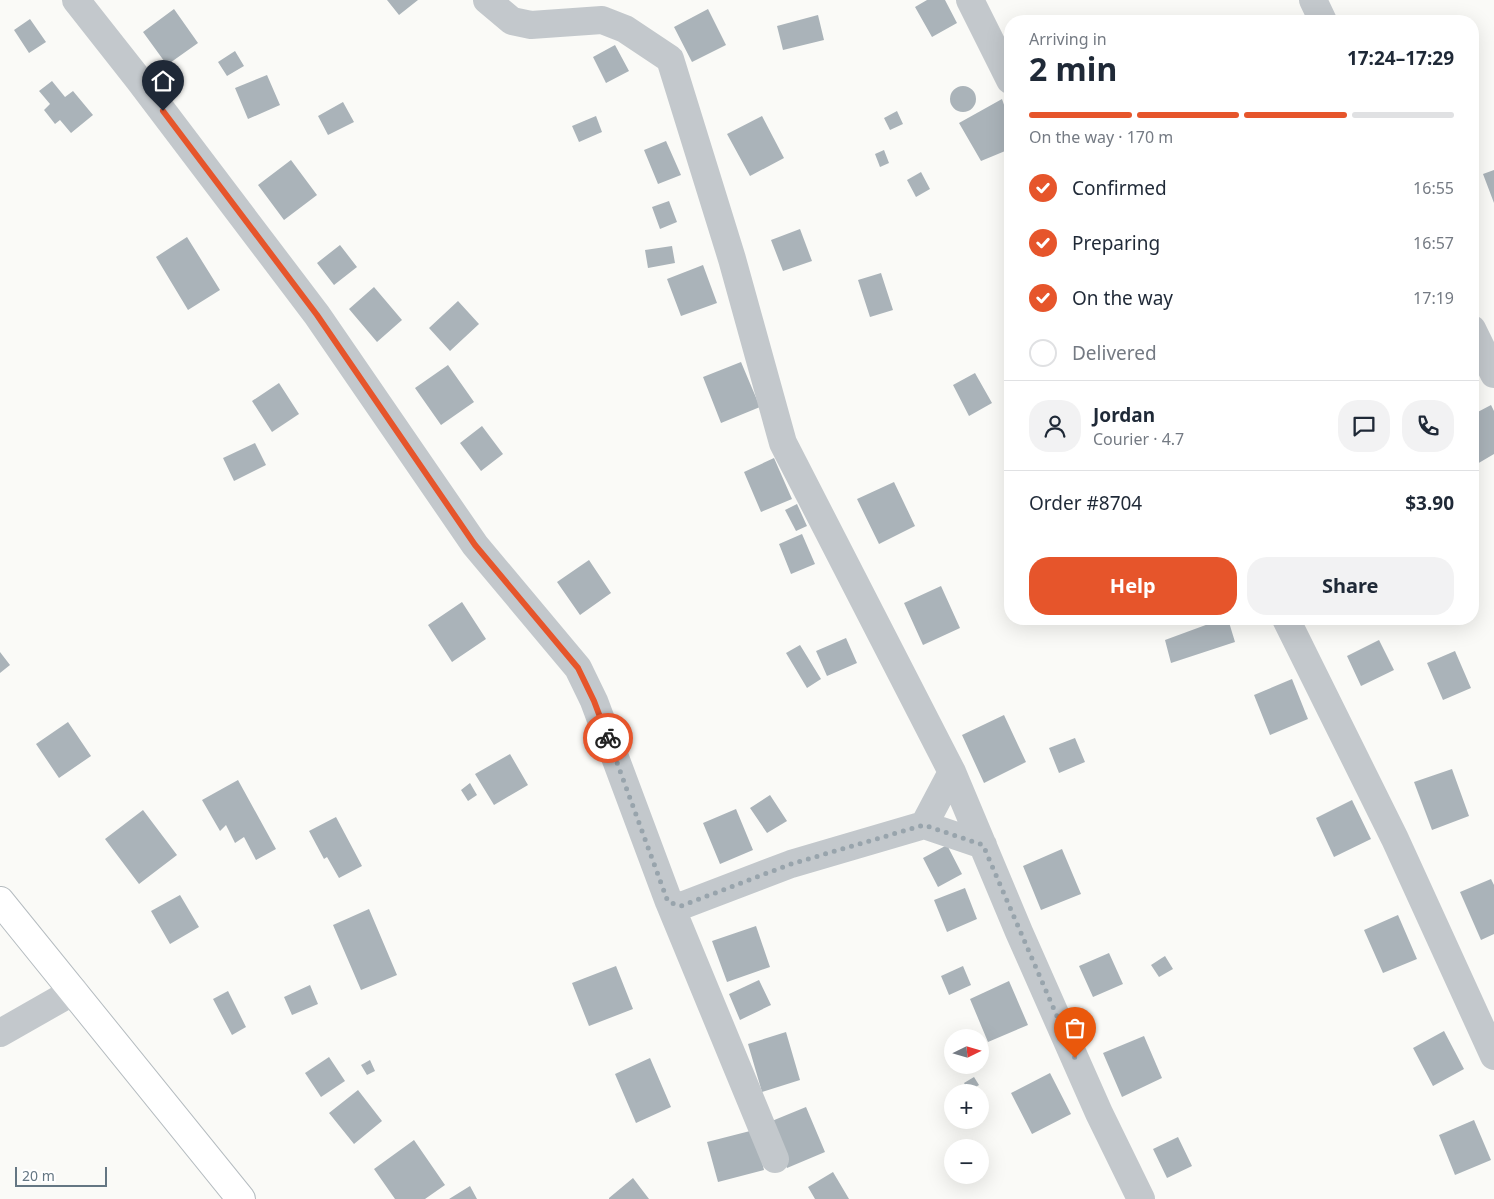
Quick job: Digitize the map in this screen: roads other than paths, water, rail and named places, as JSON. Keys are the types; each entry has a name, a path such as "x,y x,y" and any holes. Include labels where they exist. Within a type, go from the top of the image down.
{"main road":[{"path":"0,901 241,1199"}],"street":[{"path":"76,0 317,315 475,545 578,668 594,701 668,902 775,1159"},
{"path":"487,0 512,21 531,24 602,20 625,29 670,59 732,259 783,443 952,772 1099,1113 1140,1199"},
{"path":"970,0 1004,68"},
{"path":"1313,0 1320,15"},
{"path":"1479,342 1493,369"},
{"path":"1289,625 1395,839 1494,1056"},
{"path":"924,825 952,772"},
{"path":"668,902 681,906 791,864 924,825 983,845"},
{"path":"0,1032 74,991"}]}
